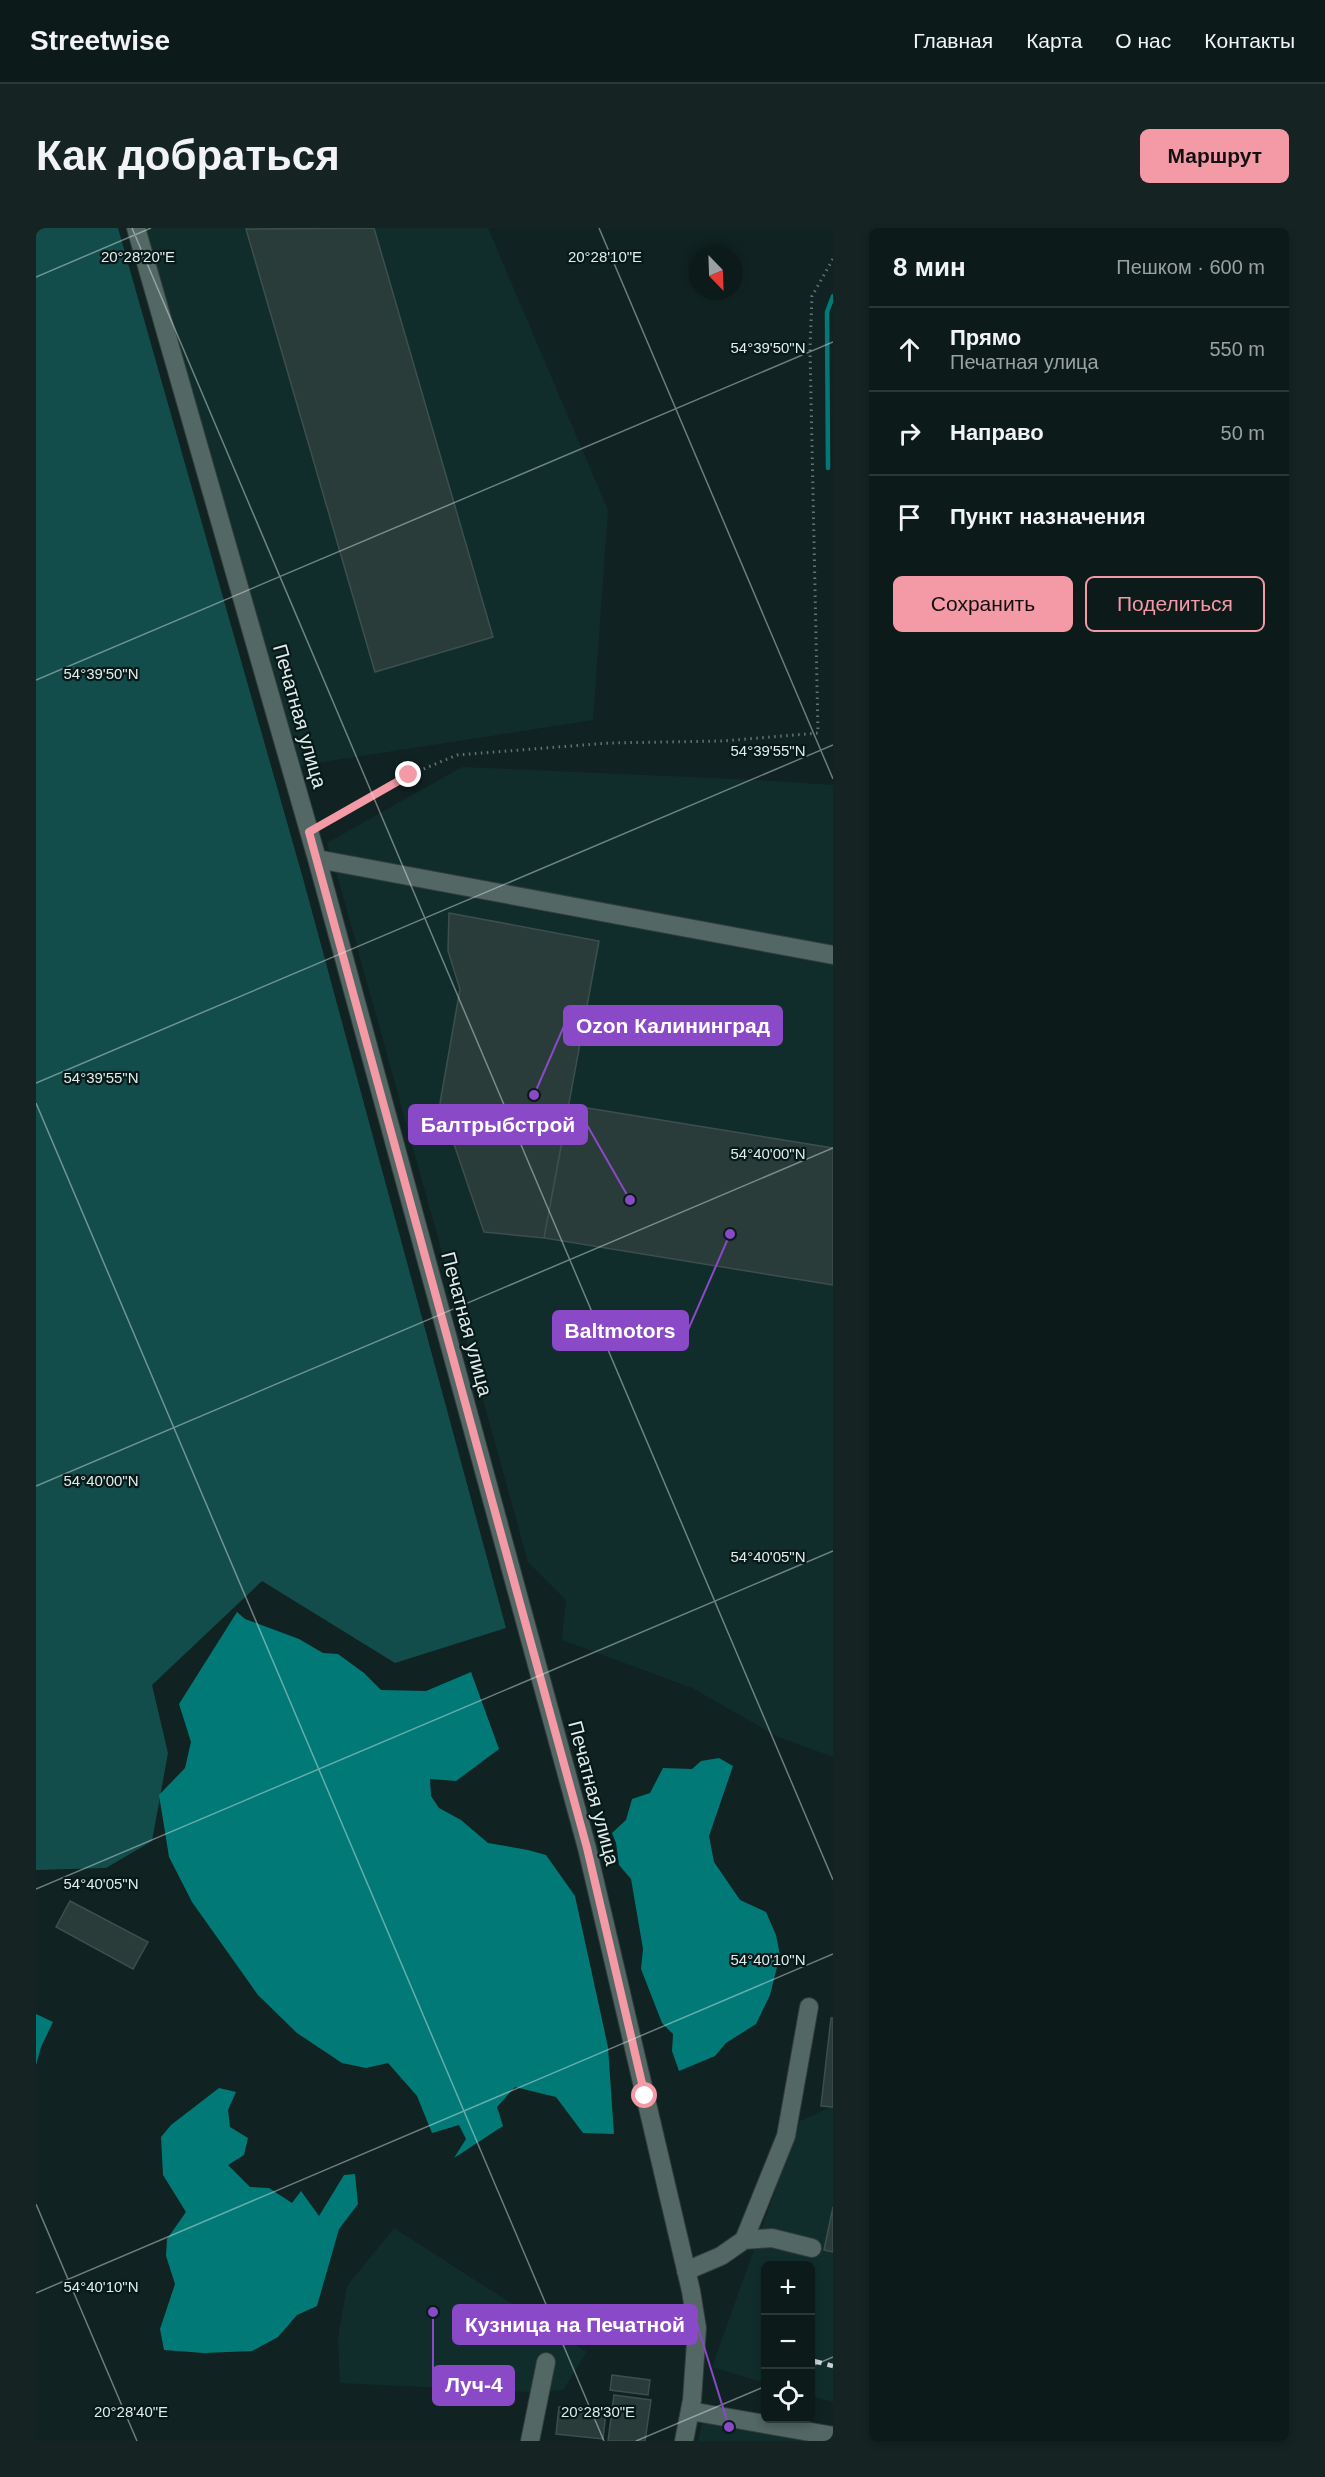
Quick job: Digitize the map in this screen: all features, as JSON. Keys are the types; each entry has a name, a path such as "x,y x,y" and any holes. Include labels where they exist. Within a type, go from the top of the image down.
{"street":[{"name":"Печатная улица","path":"136,228 317,859 587,1848 686,2271 697,2328 690,2411 684,2441"},
{"path":"317,859 833,955"},
{"path":"744,2240 786,2136 809,2007"},
{"path":"686,2271 721,2256 744,2240 772,2238 812,2248"},
{"path":"530,2441 546,2362"},
{"path":"690,2411 833,2436"}],"path":[{"path":"309,832 409,775 457,755 609,743 722,741 818,733 810,349 812,296 833,259"}],"shaded area":[{"path":"36,228 118,228 304,882 506,1628 395,1663 262,1581 152,1685 168,1753 152,1841 106,1868 36,1870"},
{"path":"145,228 488,228 608,510 593,720 291,767"},
{"path":"462,767 833,785 833,1757 778,1737 692,1688 562,1640 566,1600 528,1562 327,843"},
{"path":"237,1612 245,1619 299,1639 323,1653 338,1654 364,1673 381,1690 426,1691 471,1672 499,1749 456,1781 430,1779 431,1796 439,1808 461,1820 488,1843 546,1855 575,1896 608,2047 614,2134 583,2133 556,2097 515,2087 497,2107 503,2126 454,2158 466,2139 459,2125 432,2133 417,2096 388,2063 366,2068 342,2063 297,2033 258,1995 192,1902 169,1857 159,1795 185,1768 191,1742 179,1704"},
{"path":"719,1758 733,1766 709,1836 714,1862 740,1900 766,1912 776,1935 780,1955 770,1995 756,2024 726,2043 715,2056 679,2071 672,2051 673,2034 662,2023 641,1969 643,1949 631,1879 619,1865 612,1833 626,1820 632,1799 650,1793 663,1768 692,1769 701,1761"},
{"path":"36,2014 53,2022 41,2047 36,2065"},
{"path":"219,2088 236,2092 228,2110 230,2127 248,2138 244,2155 228,2165 250,2187 269,2188 292,2203 301,2191 319,2216 344,2175 355,2174 358,2204 339,2229 317,2306 297,2315 278,2337 252,2351 204,2353 164,2350 160,2329 175,2284 166,2256 167,2239 186,2212 163,2175 161,2137 171,2125"},
{"path":"833,2106 833,2402 815,2397 815,2261 761,2261 761,2382 712,2367 800,2121"},
{"path":"394,2228 587,2352 563,2390 529,2392 340,2383 338,2338 347,2286"},
{"path":"704,2414 809,2441 698,2441"}],"building":[{"path":"374,228 493,637 375,672 246,229"},
{"path":"449,913 599,941 544,1238 484,1232 440,1103 460,989 448,951"},
{"path":"569,1105 833,1148 833,1285 544,1238"},
{"path":"70,1901 148,1942 133,1969 56,1927"},
{"path":"831,2018 833,2018 833,2107 821,2106"},
{"path":"833,2207 833,2252 824,2250"},
{"path":"612,2375 650,2380 648,2395 610,2390"},
{"path":"614,2395 651,2400 645,2441 608,2441"},
{"path":"559,2407 606,2412 603,2439 556,2434"}],"waterway":[{"path":"828,468 827,312 833,296"}],"railway":[{"path":"815,2361 833,2366"}],"place":[{"name":"Ozon Калининград","path":"534,1095"},
{"name":"Балтрыбстрой","path":"630,1200"},
{"name":"Baltmotors","path":"730,1234"},
{"name":"Луч-4","path":"433,2312"},
{"name":"Кузница на Печатной","path":"729,2427"}],"route":[{"path":"409,775 309,832 587,1848 645,2096"}]}
